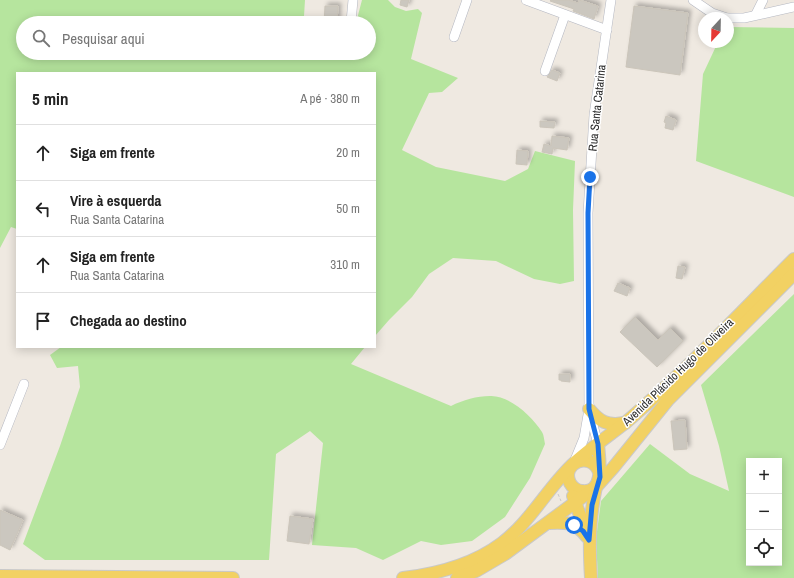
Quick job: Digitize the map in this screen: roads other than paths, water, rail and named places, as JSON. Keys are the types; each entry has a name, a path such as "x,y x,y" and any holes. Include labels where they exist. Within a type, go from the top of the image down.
{"main road":[{"name":"Avenida Plácido Hugo de Oliveira","path":"403,578 454,568 501,544 524,522 572,465 625,423 662,391 794,259"},
{"name":"Avenida Plácido Hugo de Oliveira","path":"457,578 493,562 549,523 596,486 613,468 668,400 794,274"},
{"path":"589,409 599,420 609,424 616,425 625,423"},
{"name":"Rua Santa Catarina","path":"598,444 599,472"},
{"path":"589,540 569,481 568,472 572,465 581,460 590,461 598,468 599,472 599,482 596,486 591,515 589,540 591,578"},
{"path":"569,481 575,489 579,491 588,491 596,486"},
{"path":"549,523 567,522 583,531 589,540"},
{"path":"0,576 233,578"}],"street":[{"path":"352,16 353,0"},
{"path":"454,36 467,0"},
{"path":"526,0 607,30"},
{"name":"Rua Santa Catarina","path":"572,465 582,446 589,409 588,213 594,115 611,0"},
{"path":"693,0 711,12"},
{"path":"756,14 764,0"},
{"path":"734,18 744,18 756,14 794,7"},
{"path":"545,71 565,15"},
{"path":"0,445 24,384"},
{"name":"Rua Santa Catarina","path":"589,409 598,444"}]}
